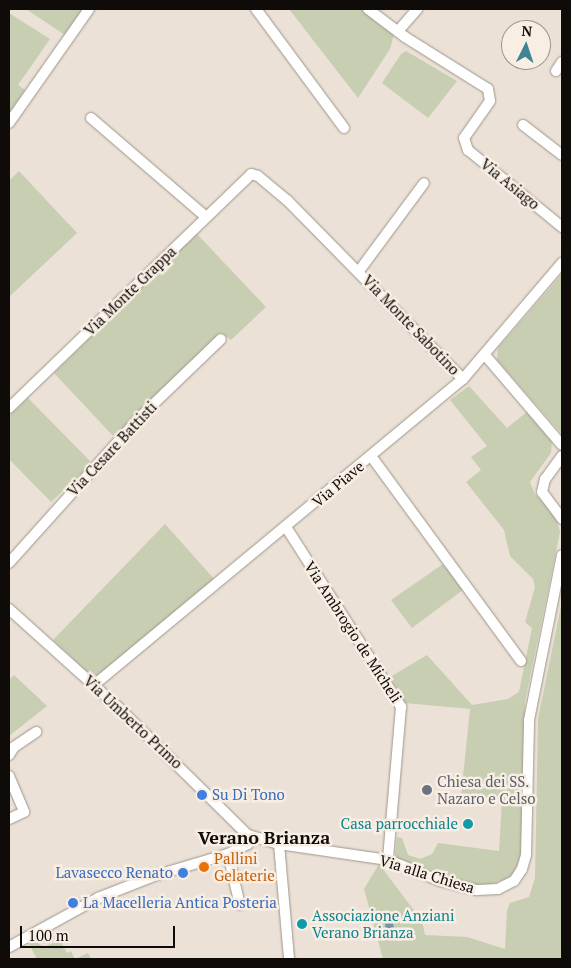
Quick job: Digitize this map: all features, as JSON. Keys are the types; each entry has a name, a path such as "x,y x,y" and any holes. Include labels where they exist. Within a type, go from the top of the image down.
{"street":[{"path":"9,123 89,9"},
{"path":"256,9 344,128"},
{"path":"368,9 399,30 417,9"},
{"name":"Via Asiago","path":"399,30 488,89 490,102 464,138 468,150 562,227"},
{"path":"91,118 206,217"},
{"path":"523,125 562,154"},
{"name":"Via Monte Grappa","path":"9,408 251,174"},
{"name":"Via Monte Sabotino","path":"251,174 258,176 287,200 359,271 463,379"},
{"name":"Via Monte Sabotino","path":"359,271 424,183"},
{"name":"Via Piave","path":"94,685 286,528 463,379 562,262"},
{"name":"Via Cesare Battisti","path":"9,563 140,417 221,339"},
{"path":"485,355 562,445"},
{"path":"372,456 521,661"},
{"path":"562,456 545,479 542,492 562,519"},
{"name":"Via Ambrogio de Micheli","path":"286,528 401,707 388,860"},
{"name":"Via alla Chiesa","path":"253,838 280,844 388,860 440,881 478,890 498,889 514,881 522,869 526,855 529,720 562,555"},
{"name":"Via Umberto Primo","path":"9,609 94,685 253,838"},
{"path":"9,755 14,747 36,732"},
{"path":"9,776 24,812 9,819"},
{"path":"9,947 98,898 154,876 228,854 248,844 253,838"},
{"path":"280,844 289,959"},
{"path":"228,854 240,905"}],"green space":[{"path":"26,9 82,9 65,35"},
{"path":"289,9 362,9 389,27 394,34 390,49 358,98"},
{"path":"9,13 50,39 18,85 25,90 9,113"},
{"path":"406,51 457,81 428,118 382,83 401,54"},
{"path":"19,171 77,233 9,297 9,181"},
{"path":"197,234 266,307 231,340 222,333 115,438 54,373"},
{"path":"562,274 561,433 497,360 498,348"},
{"path":"469,386 507,428 528,411 552,440 551,453 530,482 535,494 556,517 560,532 525,701 522,856 511,877 486,886 472,885 395,857 397,837 402,838 408,855 420,859 432,854 438,843 499,851 502,800 461,796 470,709 405,703 390,677 427,655 472,705 508,699 519,692 532,628 525,622 535,587 533,579 510,556 504,530 466,482 481,470 471,457 487,446 450,400"},
{"path":"28,398 92,463 51,502 9,459 9,416"},
{"path":"165,524 215,580 94,678 53,640"},
{"path":"443,564 463,590 412,628 391,600"},
{"path":"562,601 562,959 383,959 364,889 379,864 422,921 425,935 467,937 505,949 507,910 510,903 529,897 535,878 538,719"},
{"path":"14,675 47,706 9,736 9,680"},
{"path":"60,940 67,953 71,951 75,959 37,959 29,944 36,942 44,947"},
{"path":"88,953 91,959 75,959"}],"water":[{"path":"391,913 396,939 386,941 385,920 382,920 381,915"}],"place":[{"name":"Chiesa dei SS. Nazaro e Celso","path":"427,790"},
{"name":"Su Di Tono","path":"202,795"},
{"name":"Casa parrocchiale","path":"468,824"},
{"name":"Pallini Gelaterie","path":"204,867"},
{"name":"Lavasecco Renato","path":"183,873"},
{"name":"La Macelleria Antica Posteria","path":"73,903"},
{"name":"Associazione Anziani Verano Brianza","path":"302,924"}],"district":[{"name":"Verano Brianza","path":"264,837"}]}
